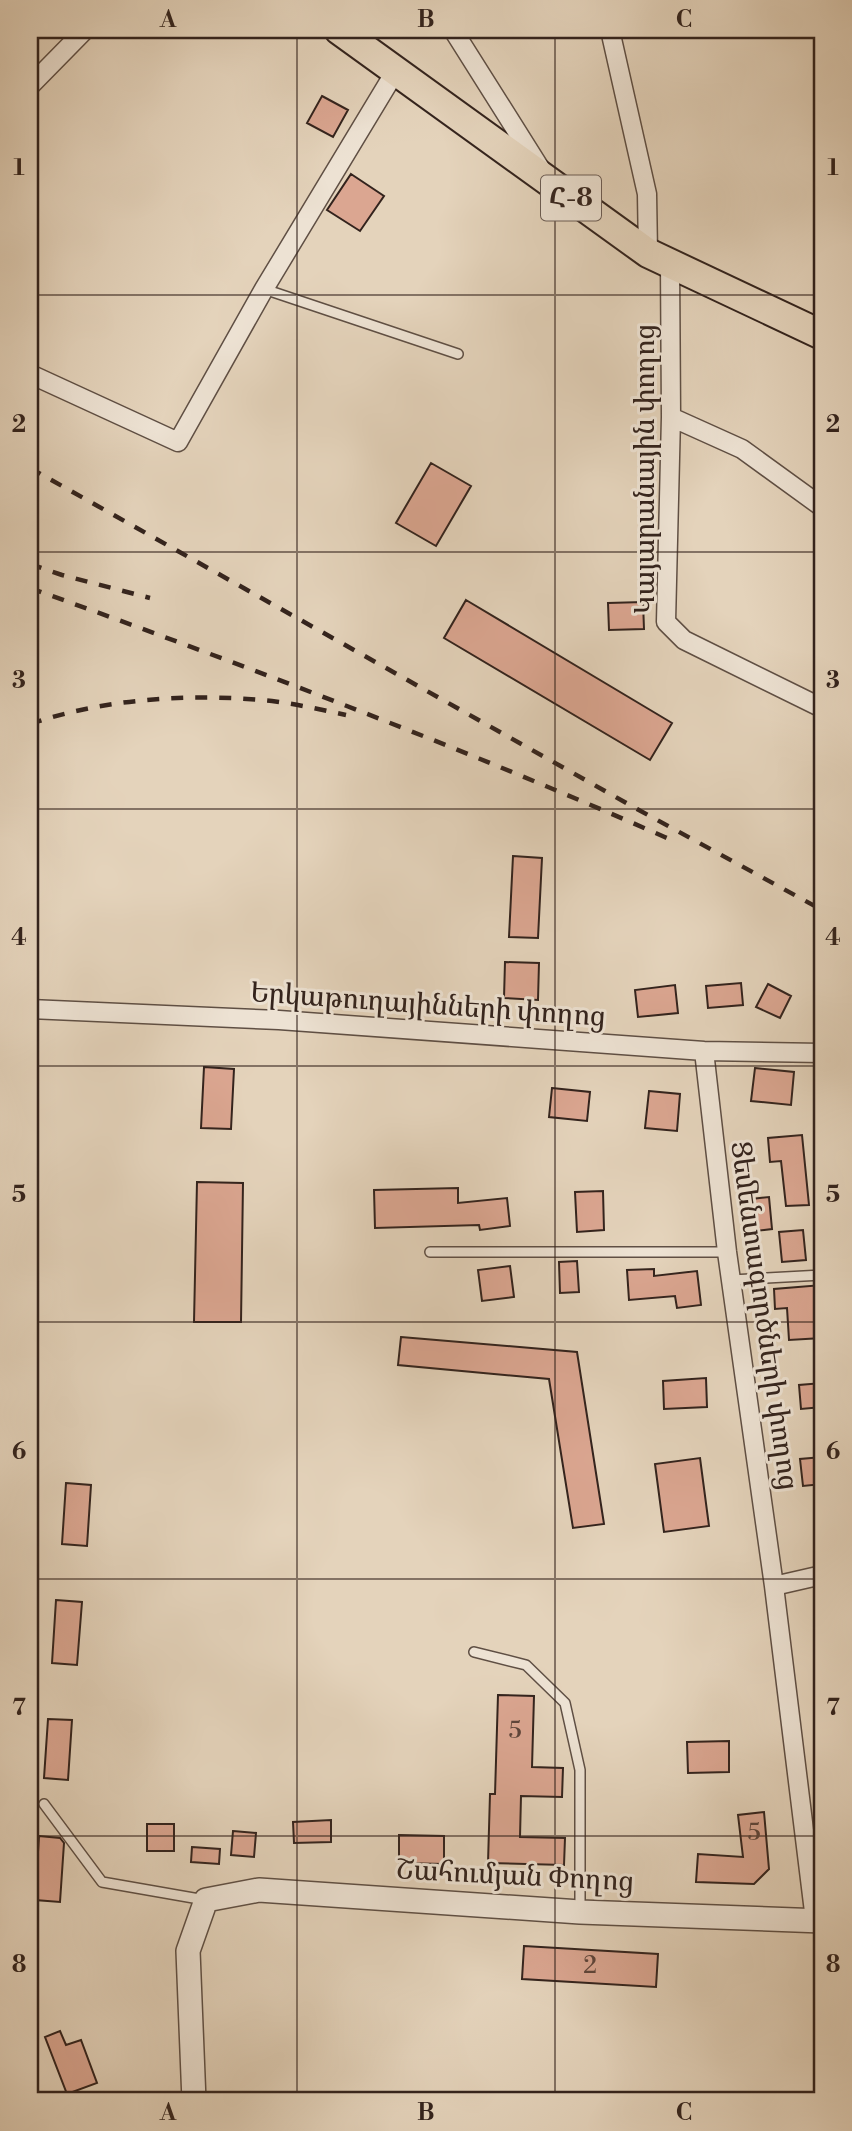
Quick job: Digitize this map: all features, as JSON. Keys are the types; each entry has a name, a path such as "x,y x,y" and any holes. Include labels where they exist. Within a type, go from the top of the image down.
{"main road":[{"name":"Հ-8","path":"339,30 549,183 659,259 822,335"}],"street":[{"path":"30,86 85,30"},
{"path":"453,30 549,183"},
{"name":"Կայարանային փողոց","path":"610,30 659,259 671,417 666,622 684,640 822,708"},
{"path":"30,374 178,442 264,289 395,72"},
{"path":"671,417 741,449 822,507"},
{"name":"Երկաթուղայինների փողոց","path":"30,1009 279,1020 704,1051 822,1054"},
{"name":"Ցեմենտագործների փողոց","path":"704,1051 727,1252 818,1920"},
{"path":"774,1586 822,1575"},
{"name":"Շահումյան Փողոց","path":"206,1900 259,1890 580,1912 818,1920"},
{"path":"194,2101 188,1951 206,1900"}],"lane":[{"path":"264,289 458,354"},
{"path":"430,1252 727,1252"},
{"path":"731,1280 822,1275"},
{"path":"474,1652 526,1665 565,1703 580,1770 580,1912"},
{"path":"44,1804 102,1882 206,1900"}],"building":[{"path":"322,96 348,110 333,137 307,123"},
{"path":"351,174 384,196 360,231 327,210"},
{"path":"431,463 471,486 436,546 396,523"},
{"path":"466,600 672,723 650,760 444,638"},
{"path":"643,602 644,629 609,630 608,603"},
{"path":"513,856 542,858 538,938 509,937"},
{"path":"505,962 539,963 538,1000 504,998"},
{"path":"741,983 743,1005 708,1008 706,986"},
{"path":"768,984 791,996 780,1018 756,1007"},
{"path":"675,985 678,1013 638,1017 635,990"},
{"path":"204,1067 234,1069 231,1129 201,1128"},
{"path":"755,1068 794,1072 791,1105 751,1101"},
{"path":"552,1088 590,1092 587,1121 549,1117"},
{"path":"649,1091 680,1094 677,1131 645,1128"},
{"path":"802,1135 809,1205 786,1206 781,1161 770,1162 768,1138"},
{"path":"197,1182 243,1183 241,1322 194,1322"},
{"path":"458,1188 458,1203 507,1198 510,1226 480,1230 479,1225 375,1228 374,1190"},
{"path":"603,1191 604,1230 577,1232 575,1192"},
{"path":"769,1197 772,1229 746,1232 743,1200"},
{"path":"803,1230 806,1260 782,1262 779,1232"},
{"path":"577,1261 579,1292 560,1293 559,1262"},
{"path":"510,1266 514,1297 482,1301 478,1270"},
{"path":"654,1269 654,1276 697,1271 701,1305 677,1308 675,1296 629,1300 627,1270"},
{"path":"822,1285 822,1338 789,1340 787,1308 775,1309 774,1289"},
{"path":"401,1337 577,1352 604,1524 573,1528 549,1379 398,1365"},
{"path":"706,1378 707,1407 664,1409 663,1381"},
{"path":"822,1383 822,1407 801,1409 799,1385"},
{"path":"822,1457 822,1484 803,1486 800,1459"},
{"path":"700,1458 709,1526 664,1532 655,1464"},
{"path":"66,1483 91,1485 87,1546 62,1544"},
{"path":"56,1600 82,1602 77,1665 52,1663"},
{"path":"498,1695 534,1696 532,1767 563,1768 562,1797 521,1796 520,1837 565,1838 564,1865 488,1863 490,1794 495,1794"},
{"path":"48,1719 72,1720 68,1780 44,1778"},
{"path":"729,1741 729,1772 688,1773 687,1742"},
{"path":"764,1812 769,1869 754,1884 696,1882 698,1854 743,1857 738,1815"},
{"path":"331,1820 331,1842 294,1843 293,1822"},
{"path":"147,1824 174,1824 174,1851 147,1851"},
{"path":"233,1831 256,1833 254,1857 231,1855"},
{"path":"399,1835 444,1836 444,1864 399,1863"},
{"path":"39,1836 60,1838 64,1843 60,1902 35,1900"},
{"path":"192,1847 220,1849 219,1864 191,1862"},
{"path":"524,1946 658,1954 656,1987 522,1979"},
{"path":"60,2031 66,2045 81,2040 97,2083 67,2094 45,2037"}],"railway":[{"path":"30,468 822,910"},
{"path":"30,564 150,598"},
{"path":"30,588 350,707 667,838"},
{"path":"30,724 89,708 180,698 272,701 346,715"},
{"path":"30,2097 31,2101"}]}
